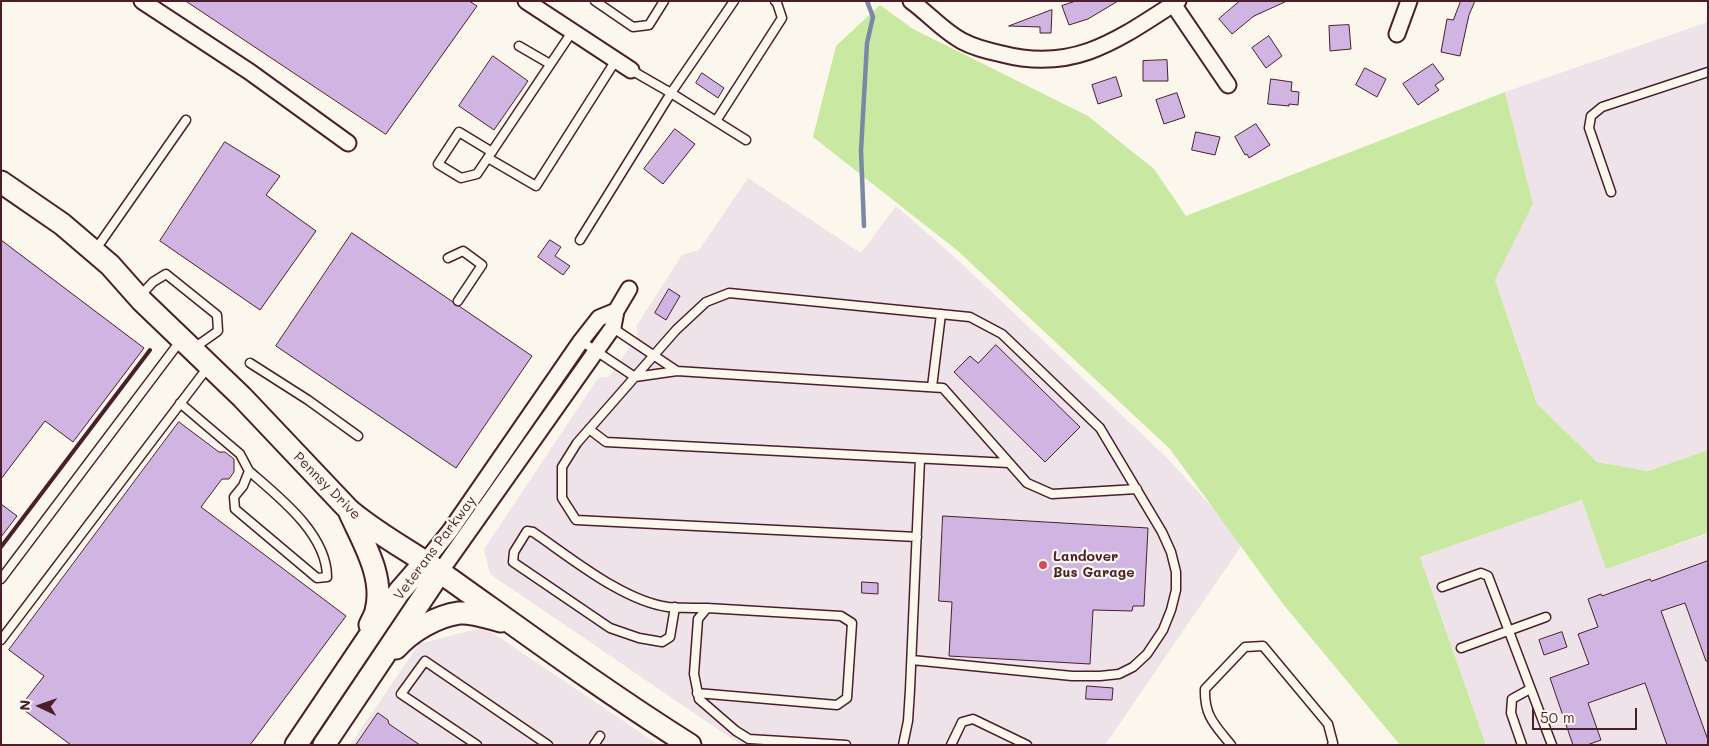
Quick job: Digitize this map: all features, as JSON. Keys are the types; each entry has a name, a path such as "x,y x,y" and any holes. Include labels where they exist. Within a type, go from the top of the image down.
{"main road":[{"name":"Pennsy Drive","path":"1,182 62,224 110,265 139,297 242,397 349,510 364,523 432,567 511,624 690,745"},
{"path":"349,510 376,573 378,594 376,611 361,650"},
{"name":"Veterans Parkway","path":"296,745 400,592 432,567"},
{"name":"Veterans Parkway","path":"324,745 358,693 432,567"},
{"path":"358,693 402,642 434,620 461,613 511,624"}],"street":[{"path":"142,1 250,72 348,143"},
{"path":"526,1 631,70"},
{"path":"1397,34 1409,1"},
{"path":"913,2 946,31 972,46 1010,56 1045,60 1069,58 1097,49 1176,3 1228,85"},
{"name":"Veterans Parkway","path":"432,567 596,351 613,327 616,310 629,289"},
{"name":"Veterans Parkway","path":"432,567 450,531 581,341 599,318 616,310"}],"lane":[{"path":"595,1 633,27 649,25 664,1"},
{"path":"580,240 671,94 734,1"},
{"path":"716,122 782,18 775,1"},
{"path":"572,32 550,64 490,155 477,174 461,178 438,164 459,132 490,155 536,186 616,60"},
{"path":"519,46 550,64"},
{"path":"631,70 746,140"},
{"path":"1611,192 1589,128 1591,116 1602,107 1708,72"},
{"path":"94,251 186,120"},
{"path":"448,258 462,251 482,265 458,301"},
{"path":"1,579 187,344 218,331 217,315 166,274 152,282 139,297"},
{"path":"912,660 1072,676 1119,674 1133,668 1148,654 1163,630 1171,610 1176,590 1176,572 1171,552 1162,532 1100,428 1002,334 970,317 729,293 706,302 676,330 577,443 562,466 562,498 576,520 917,537"},
{"path":"932,387 941,314"},
{"path":"599,318 655,354 677,371"},
{"path":"581,341 635,377 677,371 943,388 1027,483 1052,494 1137,489"},
{"path":"250,363 308,400 358,436"},
{"path":"1,640 209,365"},
{"path":"180,403 240,454 249,471 308,527 327,564 327,577 317,578 235,509 234,497 243,486 249,471"},
{"path":"589,429 606,442 1009,463"},
{"path":"903,745 908,721 912,660 920,459"},
{"path":"675,607 670,637 662,642 632,636 610,628 513,562 514,552 527,531 532,532 633,596 667,606 841,616 852,623 847,698 837,705 698,693"},
{"path":"1442,587 1481,573 1488,576 1552,745"},
{"path":"706,608 698,619 694,674 698,698 736,731 750,739 846,745"},
{"path":"1461,648 1546,617"},
{"path":"1231,745 1209,718 1204,702 1205,689 1245,647 1263,646 1328,724 1332,745"},
{"path":"477,745 401,694 425,661 548,745"},
{"path":"1522,745 1511,713 1512,699 1530,689"},
{"path":"951,745 962,722 973,719 1027,745"},
{"path":"594,745 600,736"}],"shaded area":[{"path":"1708,22 1708,450 1648,471 1597,462 1537,404 1495,280 1533,204 1505,92"},
{"path":"748,178 861,253 896,206 960,262 1165,456 1244,542 1105,745 741,745 490,574 484,549 598,378 609,377 637,336 637,325 682,255 699,250"},
{"path":"1582,500 1607,568 1708,534 1708,745 1486,745 1420,557"},
{"path":"484,627 659,745 350,745 419,644"}],"green space":[{"path":"880,5 913,29 1088,116 1154,169 1186,216 1505,92 1533,204 1495,280 1537,404 1597,462 1648,471 1708,450 1708,533 1606,569 1582,500 1420,557 1486,745 1400,745 1283,604 1170,449 958,251 813,137 836,46"}],"building":[{"path":"186,1 469,1 477,6 386,134"},
{"path":"1076,1 1118,1 1088,19 1069,25 1062,6"},
{"path":"1240,1 1287,1 1254,16 1232,34 1219,19"},
{"path":"1461,1 1475,1 1469,15 1460,56 1441,52 1447,19 1453,20"},
{"path":"1052,10 1051,33 1040,33 1040,27 1009,26"},
{"path":"1349,25 1351,49 1330,51 1329,26"},
{"path":"1269,36 1282,56 1266,68 1252,48"},
{"path":"493,56 528,81 494,130 459,106"},
{"path":"1167,60 1168,81 1143,81 1143,61"},
{"path":"1433,64 1444,79 1435,85 1439,90 1418,105 1403,84"},
{"path":"1365,68 1386,79 1377,97 1356,85"},
{"path":"702,73 724,88 718,98 696,83"},
{"path":"1116,77 1122,96 1098,104 1092,85"},
{"path":"1271,79 1292,82 1291,91 1299,92 1298,105 1268,104"},
{"path":"1177,93 1185,117 1164,124 1156,100"},
{"path":"1256,124 1270,145 1249,158 1247,154 1245,155 1235,137"},
{"path":"675,129 695,144 663,184 644,169"},
{"path":"1196,132 1220,137 1215,155 1192,150"},
{"path":"225,142 280,176 266,195 316,231 260,310 160,241"},
{"path":"352,233 532,356 456,468 276,346"},
{"path":"1,240 144,348 73,442 45,421 1,479"},
{"path":"550,240 561,247 555,256 570,266 563,275 538,257"},
{"path":"669,289 680,296 666,320 655,313"},
{"path":"996,345 1080,427 1045,462 954,372 970,356 978,363"},
{"path":"179,422 219,452 225,452 234,459 234,472 229,479 222,479 201,507 346,616 250,745 71,745 20,707 44,676 9,650"},
{"path":"1,504 17,516 1,537"},
{"name":"Landover Bus Garage","path":"943,516 1148,528 1144,606 1133,606 1132,611 1093,610 1090,664 949,656 952,602 939,601"},
{"path":"1708,561 1708,661 1706,661 1685,603 1661,611 1708,740 1708,745 1667,745 1645,683 1588,703 1601,740 1587,745 1573,745 1550,678 1589,664 1578,634 1598,627 1588,599 1650,579 1651,581"},
{"path":"862,582 878,583 878,594 862,593"},
{"path":"1562,632 1567,647 1544,655 1539,640"},
{"path":"1087,686 1113,688 1112,700 1086,699"},
{"path":"378,713 388,720 389,724 420,745 356,745"}],"waterway":[{"path":"864,226 861,151 867,43 873,17 867,1"}],"railway":[{"path":"1,547 150,350"}],"place":[{"name":"Landover Bus Garage","path":"1043,565"}]}
